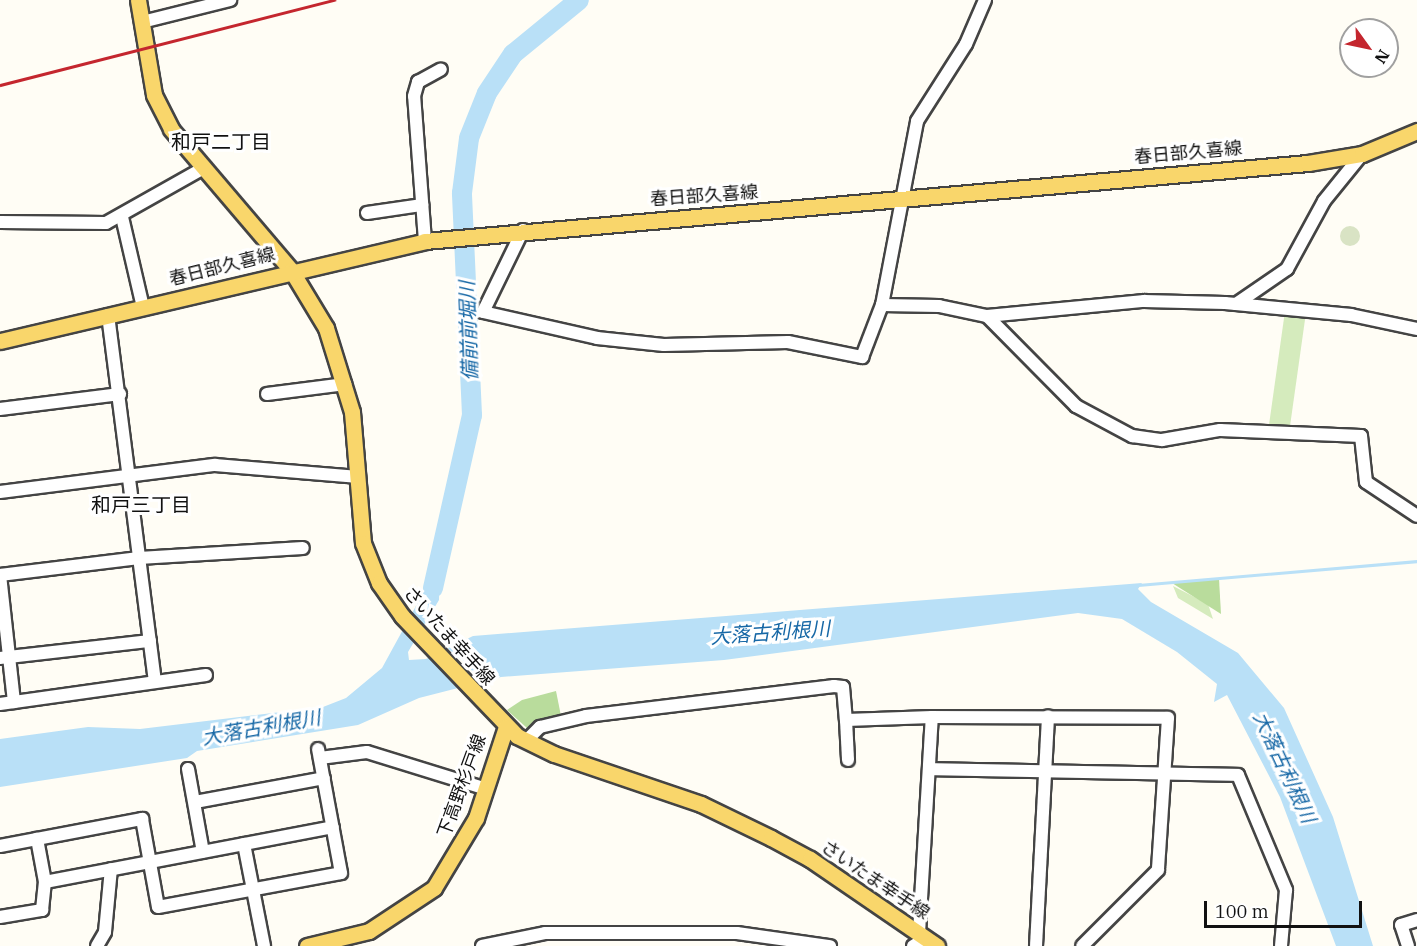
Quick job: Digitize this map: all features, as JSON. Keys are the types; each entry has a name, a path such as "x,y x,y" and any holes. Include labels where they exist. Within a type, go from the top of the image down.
{"main road":[{"name":"さいたま幸手線","path":"138,0 154,95 202,169 291,270 326,328 345,384 367,556 402,616 489,710 506,727 526,741 701,804 771,838 924,941"},
{"name":"春日部久喜線","path":"0,341 291,270 425,241 523,230 902,199 1362,154 1417,131"},
{"name":"下高野杉戸線","path":"307,946 369,931 434,888 457,857 506,727"}],"street":[{"path":"142,22 230,0"},
{"path":"523,230 483,312 597,338 664,345 788,342 862,357 882,305 922,110 960,55 985,0"},
{"path":"425,241 414,96 418,82 441,69"},
{"path":"1236,304 1287,269 1324,201 1362,154"},
{"path":"0,222 106,223 122,217 202,169"},
{"path":"367,213 422,205"},
{"path":"122,217 143,307"},
{"path":"882,305 939,306 987,316 1144,301 1236,304 1351,315 1417,329"},
{"path":"108,315 120,394 155,681"},
{"path":"987,316 1076,406 1132,436 1162,440 1220,430 1361,436 1366,482 1417,516"},
{"path":"267,394 345,384"},
{"path":"14,421 6,408 120,394"},
{"path":"0,492 229,464 358,477"},
{"path":"14,702 5,658 0,575 139,558 303,548"},
{"path":"5,658 150,641"},
{"path":"0,704 206,675"},
{"path":"526,741 540,727 586,716 834,686 843,687 848,760"},
{"path":"1036,946 1048,772 1048,716"},
{"path":"846,720 1048,716 1168,718 1158,870 1082,946"},
{"path":"924,941 932,717"},
{"path":"0,846 142,819 158,907 341,873 319,754 367,752 483,788"},
{"path":"188,769 203,852"},
{"path":"929,769 1238,775 1286,890 1281,946"},
{"path":"195,802 324,778"},
{"path":"45,882 333,827"},
{"path":"0,917 42,910 45,882 37,839"},
{"path":"244,844 264,946"},
{"path":"97,946 105,932 111,869"},
{"path":"1408,946 1401,926 1417,920"},
{"path":"482,946 545,933 737,933 830,946"}],"green space":[{"path":"1350,226 1357,229 1360,236 1357,243 1350,246 1343,243 1340,236 1343,229"},
{"path":"1285,311 1306,314 1290,428 1269,425"},
{"path":"1219,579 1221,614 1172,583"},
{"path":"1173,586 1208,604 1213,619 1178,598"},
{"path":"556,691 561,716 527,728 507,710 522,700"}],"water":[{"name":"大落古利根川","path":"440,562 439,600 408,652 409,660 426,659 473,636 1142,583 1138,589 1151,602 1238,653 1284,708 1333,817 1373,946 1336,946 1280,797 1227,695 1214,702 1217,684 1177,652 1122,619 1078,613 724,660 501,677 419,698 358,725 197,751 187,758 0,787 0,739 88,727 140,729 323,707 346,698 382,668"}],"pier":[{"path":"445,646 484,684 461,689 428,654"}],"waterway":[{"name":"備前前堀川","path":"433,588 472,415 462,193 469,138 487,93 513,54 579,0"},
{"path":"1138,585 1417,561"}],"railway":[{"path":"0,85 334,0"}],"district":[{"name":"和戸二丁目","path":"221,141"},
{"name":"和戸三丁目","path":"141,504"}]}
